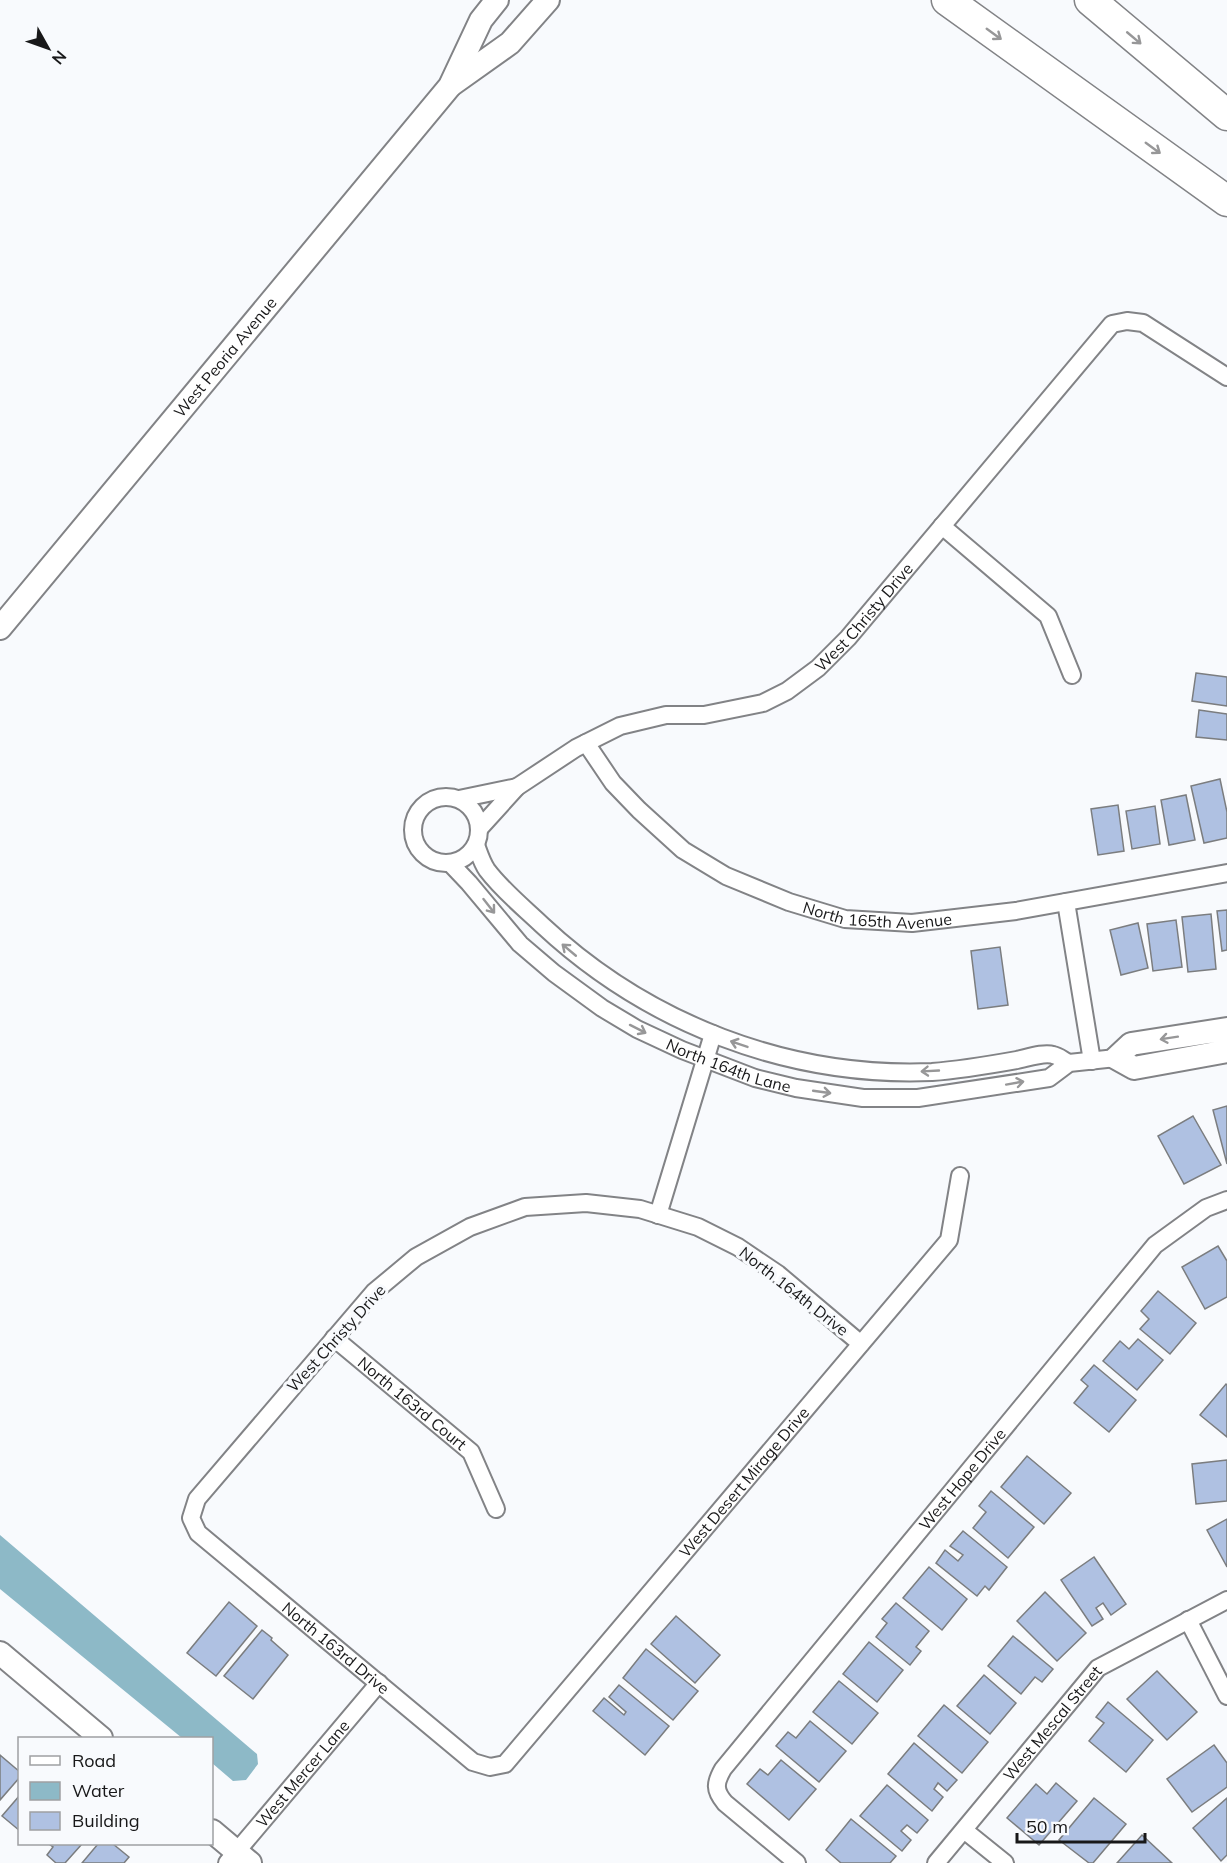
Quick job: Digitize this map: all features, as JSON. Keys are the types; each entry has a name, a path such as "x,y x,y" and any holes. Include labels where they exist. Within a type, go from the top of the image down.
{"highway":[{"path":"947,0 1227,201"},
{"path":"1090,0 1227,115"}],"main road":[{"name":"West Peoria Avenue","path":"0,628 450,86 481,20 497,0"},
{"name":"West Peoria Avenue","path":"450,86 510,43 548,0"},
{"path":"1227,1029 1131,1044 1116,1058 1134,1068 1227,1052"},
{"path":"0,1653 100,1737"},
{"path":"213,1832 238,1859"}],"street":[{"name":"West Christy Drive","path":"517,787 586,743 620,726 666,715 704,715 763,703 787,691 818,668 848,638 1112,324 1127,321 1143,323 1227,377"},
{"path":"942,526 1048,616 1072,675"},
{"name":"North 165th Avenue","path":"586,743 613,783 683,850 726,876 789,903 845,919 912,922 1016,911 1227,873"},
{"path":"459,799 517,787"},
{"path":"450,863 469,854 477,837 517,787"},
{"name":"North 164th Lane","path":"1069,1064 1052,1054 933,1072 882,1072 777,1057 713,1034 642,1000 601,975 567,949 500,885 486,868 477,837 475,814 468,805 459,799 437,798 427,803 419,811 414,821 413,832 421,851 429,858 450,863 520,944 554,973 602,1008 637,1029 755,1078 796,1088 863,1098 918,1098 1049,1078 1069,1064 1116,1058"},
{"path":"1066,902 1092,1061"},
{"path":"658,1215 713,1034"},
{"name":"West Desert Mirage Drive","path":"490,1767 505,1764 949,1240 960,1176"},
{"name":"West Hope Drive","path":"797,1863 725,1803 717,1792 716,1781 723,1769 1155,1245 1206,1208 1227,1200"},
{"name":"West Christy Drive","path":"191,1518 196,1499 334,1338 374,1292 416,1257 470,1227 525,1207 586,1203 640,1209 658,1215"},
{"name":"North 164th Drive","path":"658,1215 698,1227 738,1247 778,1274 861,1344"},
{"name":"North 163rd Court","path":"334,1338 471,1452 496,1509"},
{"name":"North 163rd Drive","path":"191,1518 198,1533 473,1762 490,1767"},
{"name":"West Mescal Street","path":"936,1863 1098,1668 1227,1600"},
{"path":"1188,1620 1227,1696"},
{"name":"West Mercer Lane","path":"238,1859 379,1683"},
{"path":"964,1830 1005,1863"}],"water":[{"path":"0,1535 257,1754 258,1764 246,1780 233,1781 213,1764 213,1737 181,1737 0,1589"}],"building":[{"path":"1196,673 1227,677 1227,706 1192,701"},
{"path":"1199,710 1227,714 1227,740 1196,737"},
{"path":"1220,779 1227,812 1227,838 1204,843 1191,786"},
{"path":"1186,795 1195,840 1169,845 1161,800"},
{"path":"1118,805 1124,851 1098,855 1091,809"},
{"path":"1155,806 1160,844 1132,849 1126,811"},
{"path":"1227,910 1227,950 1222,951 1217,911"},
{"path":"1211,914 1216,969 1188,972 1182,917"},
{"path":"1176,920 1182,967 1153,971 1147,924"},
{"path":"1138,923 1148,968 1121,975 1110,930"},
{"path":"1000,947 1008,1005 978,1009 971,951"},
{"path":"1227,1106 1227,1164 1213,1110"},
{"path":"1193,1116 1221,1165 1184,1184 1158,1136"},
{"path":"1218,1246 1227,1261 1227,1297 1205,1309 1182,1267"},
{"path":"1158,1291 1196,1323 1170,1354 1140,1329 1149,1319 1141,1311"},
{"path":"1138,1339 1163,1360 1137,1390 1103,1361 1120,1341 1129,1349"},
{"path":"1094,1365 1136,1400 1109,1432 1074,1403 1088,1386 1081,1380"},
{"path":"1227,1385 1227,1437 1200,1415"},
{"path":"1027,1456 1071,1493 1044,1524 1001,1487"},
{"path":"1227,1460 1227,1501 1196,1504 1192,1464"},
{"path":"991,1491 1034,1527 1008,1558 973,1528 986,1512 979,1506"},
{"path":"1227,1519 1227,1567 1207,1530"},
{"path":"963,1531 1007,1567 989,1590 985,1586 977,1596 936,1563 945,1550 958,1561 963,1555 950,1546"},
{"path":"1094,1557 1126,1604 1111,1615 1103,1603 1096,1608 1103,1619 1092,1626 1061,1580"},
{"path":"929,1567 967,1599 942,1630 903,1598"},
{"path":"1045,1592 1086,1633 1057,1661 1017,1621"},
{"path":"229,1602 257,1626 216,1676 187,1653"},
{"path":"896,1603 929,1631 916,1647 921,1651 910,1665 876,1637 887,1623 882,1619"},
{"path":"676,1616 720,1655 695,1683 651,1644"},
{"path":"262,1630 288,1655 253,1699 224,1676"},
{"path":"1013,1636 1053,1669 1042,1682 1035,1677 1021,1694 988,1666"},
{"path":"869,1642 903,1670 877,1702 843,1674"},
{"path":"646,1649 698,1691 673,1720 623,1678"},
{"path":"1157,1671 1197,1712 1167,1740 1127,1699"},
{"path":"984,1675 1016,1703 990,1734 957,1706"},
{"path":"839,1681 878,1713 852,1744 813,1712"},
{"path":"619,1685 669,1726 645,1755 593,1711 604,1698 624,1715 626,1712 609,1697"},
{"path":"1108,1702 1153,1740 1126,1772 1089,1741 1104,1723 1096,1717"},
{"path":"944,1705 988,1742 962,1773 918,1736"},
{"path":"810,1721 846,1751 819,1782 776,1746 788,1732 796,1738"},
{"path":"914,1743 957,1780 947,1791 938,1783 934,1789 943,1797 932,1811 888,1774"},
{"path":"1214,1745 1227,1763 1227,1787 1192,1812 1167,1779"},
{"path":"0,1755 18,1770 18,1779 0,1800"},
{"path":"781,1760 816,1789 789,1820 747,1784 760,1769 768,1775"},
{"path":"1056,1783 1077,1801 1039,1845 1007,1818 1036,1784 1047,1794"},
{"path":"887,1785 928,1820 917,1833 907,1825 901,1831 911,1840 902,1851 860,1816"},
{"path":"18,1797 18,1829 2,1816"},
{"path":"1094,1798 1126,1824 1093,1863 1089,1863 1059,1840"},
{"path":"1227,1798 1227,1855 1221,1861 1193,1828"},
{"path":"851,1819 896,1856 890,1863 841,1863 826,1850"},
{"path":"1142,1835 1172,1863 1117,1863"},
{"path":"50,1845 81,1845 65,1863 56,1863 47,1855 53,1847"},
{"path":"97,1845 114,1845 129,1857 124,1863 82,1863"}]}
